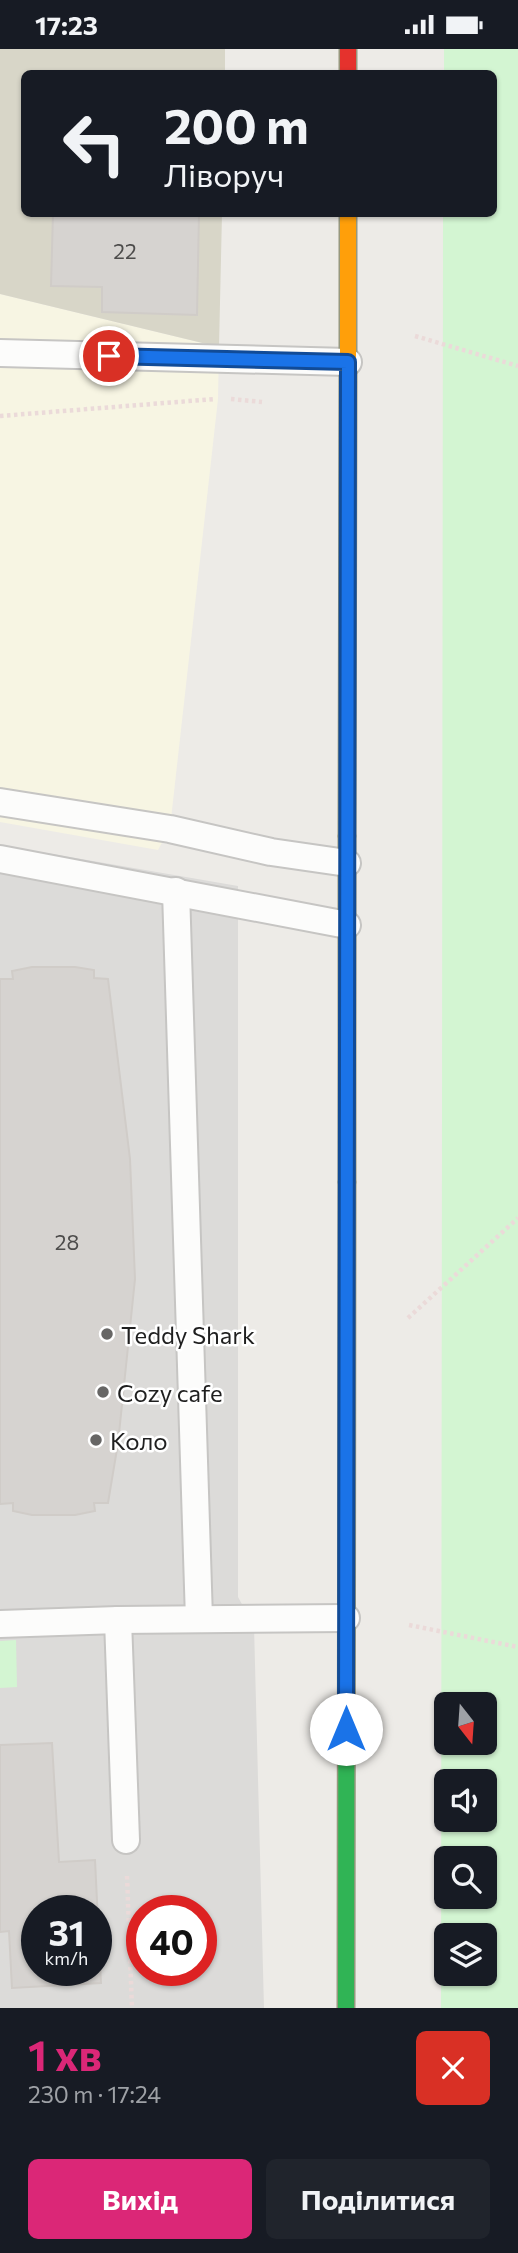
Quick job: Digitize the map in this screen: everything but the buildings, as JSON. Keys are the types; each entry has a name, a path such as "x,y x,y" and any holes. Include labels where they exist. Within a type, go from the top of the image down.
{"street":[{"path":"348,49 348,70"},
{"path":"346,2008 348,217"}],"lane":[{"path":"0,353 348,362"},
{"path":"0,802 170,828 271,852 347,863"},
{"path":"0,859 347,925"},
{"path":"176,891 199,1619"},
{"path":"0,1624 346,1618"},
{"path":"118,1620 126,1840"}],"path":[{"path":"415,336 518,365"},
{"path":"0,416 218,398 262,402"},
{"path":"408,1318 518,1218"},
{"path":"409,1625 518,1647"},
{"path":"126,1840 132,2008"}],"shaded area":[{"path":"0,49 225,49 225,70 21,70 21,217 222,217 219,347 0,294"},
{"path":"0,294 219,347 218,399 170,828 158,850 0,822"},
{"path":"0,845 238,886 238,1597 254,1626 264,2008 0,2008"}],"green space":[{"path":"444,49 518,49 518,2008 441,2008 441,1986 497,1986 497,1923 441,1923 441,1909 497,1909 497,1846 441,1846 441,1832 497,1832 497,1769 441,1769 441,1755 497,1755 497,1692 441,1692 443,217 497,217 497,70 444,70"},
{"path":"16,1640 17,1687 0,1688 0,1641"}],"traffic: fast":[{"path":"347,836 348,372"},
{"path":"346,2008 347,1182"}],"traffic: slow":[{"path":"348,217 348,372"}],"traffic: jam":[{"path":"348,49 348,70"},
{"path":"347,836 347,1182"}],"place":[{"name":"Teddy Shark","path":"107,1334"},
{"name":"Cozy cafe","path":"103,1392"},
{"name":"Коло","path":"96,1440"}],"route":[{"path":"109,356 348,362 346,1729"}]}
